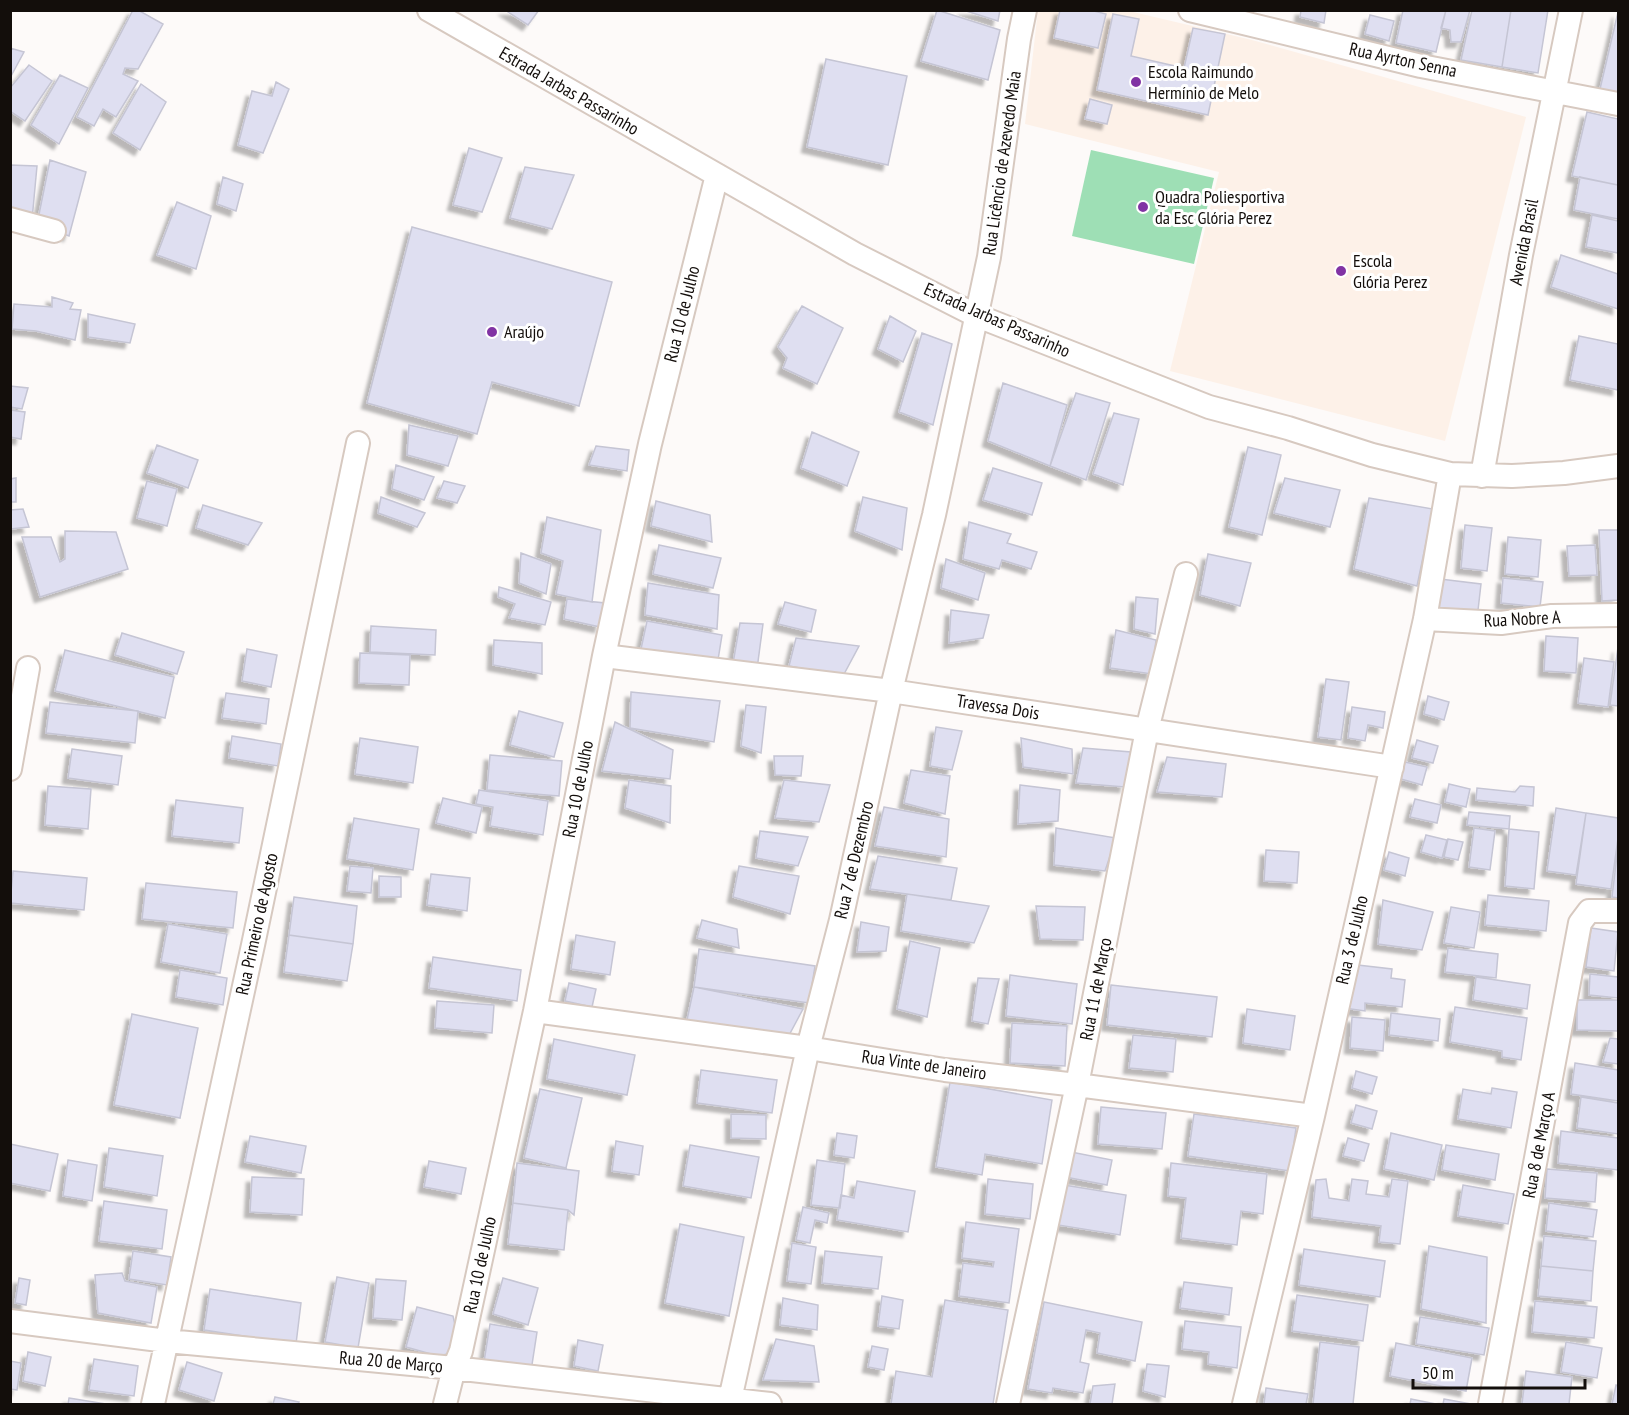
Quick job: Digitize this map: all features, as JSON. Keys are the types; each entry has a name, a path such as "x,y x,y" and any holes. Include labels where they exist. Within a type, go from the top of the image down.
{"street":[{"name":"Estrada Jarbas Passarinho","path":"429,10 855,254 975,315 1209,406 1372,455 1450,474 1512,477 1618,466"},
{"name":"Rua Licêncio de Azevedo Maia","path":"975,315 989,257 1025,10"},
{"name":"Rua Ayrton Senna","path":"1190,10 1422,66 1618,104"},
{"name":"Avenida Brasil","path":"1482,476 1517,278 1571,10"},
{"name":"Rua 10 de Julho","path":"445,1404 460,1351 535,1011 604,656 650,444 717,175"},
{"path":"10,219 54,231"},
{"name":"Rua 7 de Dezembro","path":"730,1401 808,1048 841,920 891,691 934,515 975,315"},
{"name":"Rua Primeiro de Agosto","path":"153,1404 254,945 358,443"},
{"name":"Rua 3 de Julho","path":"1244,1404 1425,619 1450,474"},
{"name":"Rua 11 de Março","path":"1008,1404 1077,1085 1147,730 1186,574"},
{"name":"Rua Nobre A","path":"1425,619 1501,623 1552,616 1618,615"},
{"name":"Travessa Dois","path":"604,656 891,691 1392,767"},
{"path":"10,770 28,668"},
{"name":"Rua 8 de Março A","path":"1491,1404 1580,923 1589,911 1615,910"},
{"name":"Rua Vinte de Janeiro","path":"535,1011 808,1048 945,1070 1312,1116"},
{"name":"Rua 20 de Março","path":"10,1321 167,1341 454,1368 770,1404"}],"shaded area":[{"name":"Escola Glória Perez","path":"1038,10 1129,11 1252,40 1526,117 1445,441 1170,371 1219,172 1025,124"}],"green space":[{"name":"Quadra Poliesportiva da Esc Glória Perez","path":"1091,150 1214,178 1194,264 1072,236"}],"building":[{"path":"133,10 138,10 163,24 138,69 125,68 123,74 138,81 116,117 103,109 94,126 77,117"},
{"path":"505,10 539,10 528,25"},
{"path":"937,10 1000,30 988,80 921,61"},
{"path":"963,10 1000,10 998,21"},
{"path":"1060,10 1090,10 1106,14 1098,48 1054,38"},
{"path":"1301,10 1326,10 1324,23 1300,17"},
{"path":"1403,10 1446,10 1436,52 1396,43"},
{"path":"1446,10 1470,10 1461,42 1451,42 1450,30 1441,28"},
{"path":"1472,10 1511,10 1502,67 1461,60"},
{"path":"1511,10 1548,10 1538,73 1502,67"},
{"path":"1618,12 1618,94 1600,89"},
{"path":"1113,14 1139,19 1131,56 1184,68 1193,28 1225,34 1208,115 1097,90"},
{"path":"1370,15 1394,21 1389,41 1365,34"},
{"path":"10,48 24,52 10,78"},
{"path":"826,59 907,76 888,165 807,147"},
{"path":"29,65 52,81 25,121 10,111 10,88"},
{"path":"60,75 88,88 59,144 31,125"},
{"path":"276,82 289,89 263,153 238,145 252,91 272,96"},
{"path":"141,84 166,102 140,150 113,133"},
{"path":"1090,99 1112,105 1107,124 1085,119"},
{"path":"1587,112 1618,119 1618,185 1572,176"},
{"path":"469,148 502,158 482,212 453,205"},
{"path":"50,160 86,172 69,236 37,224"},
{"path":"10,165 37,166 32,220 10,215"},
{"path":"525,167 574,175 552,229 510,218"},
{"path":"223,177 243,184 236,211 217,204"},
{"path":"1580,177 1618,185 1618,219 1574,210"},
{"path":"177,202 211,216 196,269 157,255"},
{"path":"1592,215 1618,221 1618,253 1586,247"},
{"name":"Araújo","path":"412,227 612,282 579,406 492,382 477,434 367,403"},
{"path":"1561,255 1618,274 1618,309 1551,287"},
{"path":"52,297 73,303 70,309 81,310 75,340 36,331 12,329 14,304 52,307"},
{"path":"802,306 843,328 817,384 783,368 787,358 778,347"},
{"path":"88,314 135,324 130,343 88,337"},
{"path":"890,316 916,331 903,362 878,349"},
{"path":"922,333 952,344 933,425 899,412"},
{"path":"1579,336 1618,344 1618,390 1570,380"},
{"path":"1003,383 1067,405 1050,466 988,441"},
{"path":"10,386 28,388 22,409 10,407"},
{"path":"1076,393 1110,403 1086,480 1050,466"},
{"path":"10,410 25,412 21,439 10,437"},
{"path":"1114,413 1139,419 1123,485 1093,474"},
{"path":"409,425 458,436 448,466 407,455"},
{"path":"812,432 859,452 847,486 801,468"},
{"path":"157,445 198,460 188,488 147,473"},
{"path":"596,446 629,450 627,471 589,465"},
{"path":"1248,447 1281,455 1262,535 1229,527"},
{"path":"396,465 434,477 424,500 392,489"},
{"path":"993,468 1042,483 1032,515 983,500"},
{"path":"16,478 16,502 10,502 10,479"},
{"path":"1285,478 1340,490 1330,527 1274,513"},
{"path":"147,481 177,489 167,526 137,518"},
{"path":"444,481 465,486 457,503 437,498"},
{"path":"381,497 425,513 417,527 378,513"},
{"path":"863,497 907,508 902,550 855,531"},
{"path":"1369,498 1433,509 1417,586 1354,569"},
{"path":"656,501 710,515 712,542 651,526"},
{"path":"203,505 262,523 248,545 196,528"},
{"path":"23,509 29,527 10,529 10,510"},
{"path":"547,517 601,530 592,602 556,594 563,561 541,553"},
{"path":"969,522 1011,534 1007,543 1037,552 1031,569 1002,560 999,569 963,559"},
{"path":"1465,525 1492,528 1487,571 1461,568"},
{"path":"1599,530 1618,530 1618,600 1602,601"},
{"path":"65,531 116,532 128,569 40,597 22,537 51,537 60,562 65,559"},
{"path":"1508,537 1541,540 1538,577 1505,574"},
{"path":"659,545 721,558 713,588 653,574"},
{"path":"1595,545 1597,575 1569,576 1567,546"},
{"path":"521,553 551,564 546,594 519,583"},
{"path":"1208,554 1251,563 1240,606 1200,595"},
{"path":"946,559 985,573 978,600 941,588"},
{"path":"1503,578 1543,582 1540,607 1501,603"},
{"path":"1440,579 1481,584 1477,619 1436,613"},
{"path":"648,583 719,595 717,629 645,615"},
{"path":"499,587 551,602 545,625 509,618 515,604 498,597"},
{"path":"1136,597 1158,599 1155,634 1134,629"},
{"path":"567,599 605,603 600,627 564,619"},
{"path":"785,602 816,610 811,632 778,624"},
{"path":"951,610 989,615 983,638 949,643"},
{"path":"647,621 722,635 717,666 641,649"},
{"path":"740,623 763,624 757,669 732,669"},
{"path":"371,626 436,630 435,655 370,652"},
{"path":"1116,630 1156,640 1152,674 1110,668"},
{"path":"122,633 184,652 177,674 115,655"},
{"path":"1546,636 1578,638 1576,673 1544,671"},
{"path":"796,638 859,646 843,676 789,666"},
{"path":"494,640 542,643 542,674 493,665"},
{"path":"1618,647 1618,706 1610,705"},
{"path":"247,649 277,655 271,687 242,681"},
{"path":"65,650 174,677 165,718 55,691"},
{"path":"360,653 410,655 409,685 359,683"},
{"path":"1584,658 1614,662 1608,707 1578,703"},
{"path":"1326,679 1349,682 1341,740 1318,737"},
{"path":"631,692 720,701 714,742 630,728"},
{"path":"226,693 269,699 266,724 222,718"},
{"path":"1428,696 1449,702 1444,720 1424,714"},
{"path":"50,702 138,711 135,743 46,733"},
{"path":"746,705 766,707 761,753 741,746"},
{"path":"1352,707 1385,712 1383,728 1368,725 1365,741 1348,738"},
{"path":"519,711 563,723 554,757 510,745"},
{"path":"615,722 673,750 670,779 602,771"},
{"path":"936,727 962,731 952,770 930,766"},
{"path":"232,736 281,744 278,766 229,758"},
{"path":"360,738 418,747 413,783 355,774"},
{"path":"1021,738 1072,749 1073,774 1023,767"},
{"path":"1417,740 1438,746 1433,763 1412,758"},
{"path":"1083,748 1131,752 1125,787 1076,783"},
{"path":"72,749 122,756 118,785 68,778"},
{"path":"490,755 562,761 559,796 487,790"},
{"path":"774,756 803,756 801,776 775,775"},
{"path":"1167,757 1226,764 1222,797 1157,792"},
{"path":"1405,762 1427,767 1422,785 1401,779"},
{"path":"911,770 950,776 945,814 904,803"},
{"path":"629,780 671,786 670,823 625,808"},
{"path":"784,780 830,785 819,822 775,818"},
{"path":"1449,784 1470,789 1466,807 1445,802"},
{"path":"1020,785 1060,790 1058,821 1018,824"},
{"path":"48,786 91,789 88,829 45,825"},
{"path":"1520,786 1534,787 1533,806 1476,800 1477,788 1515,792"},
{"path":"479,790 548,801 543,835 490,826 493,807 476,804"},
{"path":"443,798 482,807 476,833 436,823"},
{"path":"1415,799 1441,805 1437,823 1410,817"},
{"path":"176,800 243,808 239,843 172,836"},
{"path":"884,807 949,819 946,857 875,846"},
{"path":"1556,808 1586,813 1576,875 1547,871"},
{"path":"1469,812 1510,816 1509,829 1467,825"},
{"path":"1586,813 1618,818 1618,838 1611,889 1576,884"},
{"path":"354,818 419,829 413,870 347,859"},
{"path":"1056,828 1116,838 1105,871 1054,865"},
{"path":"1474,828 1495,831 1490,870 1469,867"},
{"path":"1509,829 1539,832 1534,889 1505,886"},
{"path":"760,831 808,837 798,866 756,858"},
{"path":"1426,835 1447,840 1442,858 1421,852"},
{"path":"1448,839 1463,842 1458,860 1444,857"},
{"path":"1618,847 1618,898 1612,897"},
{"path":"1266,850 1299,852 1297,883 1264,881"},
{"path":"1389,852 1409,858 1405,876 1384,870"},
{"path":"878,856 957,868 951,900 870,889"},
{"path":"350,866 373,868 371,893 347,891"},
{"path":"739,866 799,876 790,914 733,897"},
{"path":"13,871 87,878 84,910 10,903"},
{"path":"431,874 470,878 467,911 427,905"},
{"path":"379,876 401,877 401,897 379,897"},
{"path":"146,883 237,892 233,928 142,919"},
{"path":"907,894 989,906 974,943 901,931"},
{"path":"1488,895 1549,901 1546,931 1485,925"},
{"path":"294,897 357,906 353,944 289,935"},
{"path":"1383,900 1433,912 1422,950 1378,944"},
{"path":"1036,906 1085,907 1083,940 1040,939"},
{"path":"1451,907 1480,912 1474,948 1444,943"},
{"path":"702,920 737,929 739,948 697,938"},
{"path":"861,922 889,927 886,951 857,952"},
{"path":"168,924 227,934 220,973 161,962"},
{"path":"1591,928 1618,932 1614,971 1586,967"},
{"path":"289,935 353,944 347,981 284,972"},
{"path":"576,935 615,942 610,975 571,969"},
{"path":"910,941 940,948 927,1017 897,1009"},
{"path":"1448,948 1498,954 1496,978 1445,972"},
{"path":"699,949 815,966 809,1003 694,987"},
{"path":"433,957 521,970 517,1001 429,988"},
{"path":"1349,964 1392,969 1391,978 1405,980 1402,1007 1365,1003 1365,1011 1344,1008"},
{"path":"180,970 227,978 223,1005 176,997"},
{"path":"1590,974 1618,977 1618,998 1589,995"},
{"path":"1010,975 1077,984 1072,1024 1006,1016"},
{"path":"1476,977 1530,985 1527,1009 1473,1000"},
{"path":"978,978 999,979 988,1024 972,1021"},
{"path":"569,983 596,989 592,1007 565,1001"},
{"path":"1111,985 1217,997 1212,1037 1107,1025"},
{"path":"694,987 803,1009 787,1039 687,1020"},
{"path":"1577,1000 1618,1000 1618,1031 1577,1030"},
{"path":"437,1001 494,1005 492,1033 435,1028"},
{"path":"1455,1007 1527,1018 1521,1060 1502,1057 1502,1051 1450,1042"},
{"path":"1247,1009 1295,1016 1290,1050 1243,1043"},
{"path":"1391,1013 1440,1019 1438,1041 1389,1035"},
{"path":"132,1014 198,1028 180,1118 114,1105"},
{"path":"1352,1017 1385,1020 1383,1051 1350,1048"},
{"path":"1012,1023 1067,1026 1065,1066 1010,1063"},
{"path":"1133,1035 1176,1039 1173,1072 1129,1068"},
{"path":"1610,1038 1618,1039 1618,1064 1603,1062"},
{"path":"554,1039 635,1055 627,1095 547,1079"},
{"path":"1575,1063 1618,1070 1618,1101 1571,1094"},
{"path":"701,1070 777,1080 772,1113 697,1103"},
{"path":"1356,1071 1377,1077 1372,1094 1352,1088"},
{"path":"950,1082 1052,1100 1042,1164 985,1154 982,1175 936,1167"},
{"path":"1492,1088 1517,1092 1511,1128 1458,1119 1463,1089 1491,1094"},
{"path":"540,1089 582,1098 566,1168 524,1158"},
{"path":"1581,1097 1618,1103 1618,1134 1577,1128"},
{"path":"1356,1105 1377,1111 1372,1129 1351,1123"},
{"path":"1101,1107 1166,1113 1162,1149 1098,1144"},
{"path":"731,1114 766,1115 766,1139 731,1138"},
{"path":"1194,1114 1296,1128 1290,1171 1188,1156"},
{"path":"1561,1131 1618,1138 1618,1170 1558,1163"},
{"path":"837,1133 857,1136 854,1158 834,1155"},
{"path":"1391,1133 1442,1145 1434,1180 1384,1169"},
{"path":"250,1136 306,1146 301,1173 245,1162"},
{"path":"1348,1138 1369,1144 1364,1161 1343,1156"},
{"path":"616,1141 643,1146 639,1175 612,1171"},
{"path":"10,1144 58,1154 50,1191 10,1183"},
{"path":"690,1145 759,1157 751,1198 683,1186"},
{"path":"1446,1145 1499,1154 1495,1180 1442,1170"},
{"path":"109,1148 163,1156 157,1196 104,1187"},
{"path":"1066,1151 1112,1160 1107,1185 1060,1176"},
{"path":"68,1160 97,1165 92,1201 63,1196"},
{"path":"817,1160 845,1164 840,1208 811,1205"},
{"path":"429,1161 466,1168 461,1194 424,1187"},
{"path":"517,1163 579,1171 574,1215 568,1210 513,1203"},
{"path":"1171,1163 1267,1174 1263,1214 1241,1211 1237,1245 1181,1238 1186,1198 1168,1196"},
{"path":"1547,1169 1597,1173 1595,1202 1545,1198"},
{"path":"252,1177 304,1179 302,1215 250,1212"},
{"path":"988,1179 1033,1184 1030,1219 985,1214"},
{"path":"1326,1179 1329,1198 1349,1201 1352,1179 1368,1181 1366,1194 1389,1197 1392,1179 1408,1181 1400,1244 1379,1242 1381,1226 1312,1217 1316,1180"},
{"path":"857,1181 915,1191 908,1232 837,1220 841,1195 854,1198"},
{"path":"1064,1185 1126,1195 1120,1235 1058,1225"},
{"path":"1463,1185 1514,1194 1508,1224 1458,1216"},
{"path":"104,1201 167,1210 162,1249 99,1241"},
{"path":"513,1203 568,1210 564,1250 508,1244"},
{"path":"1549,1203 1597,1210 1593,1237 1546,1231"},
{"path":"803,1207 829,1213 827,1223 815,1220 810,1243 796,1240"},
{"path":"966,1222 1019,1229 1009,1303 959,1296 963,1263 993,1267 994,1262 962,1258"},
{"path":"680,1224 744,1237 729,1316 665,1303"},
{"path":"1544,1236 1596,1241 1593,1271 1541,1266"},
{"path":"792,1243 816,1247 811,1284 787,1281"},
{"path":"1429,1246 1487,1257 1486,1323 1421,1309"},
{"path":"1304,1249 1385,1261 1380,1297 1299,1285"},
{"path":"133,1251 171,1257 167,1285 129,1279"},
{"path":"825,1251 882,1257 878,1289 822,1283"},
{"path":"1541,1266 1593,1271 1591,1301 1538,1296"},
{"path":"122,1273 125,1281 157,1287 151,1323 98,1313 95,1275"},
{"path":"337,1277 369,1283 358,1348 325,1342"},
{"path":"19,1278 30,1280 26,1305 15,1303"},
{"path":"503,1278 538,1288 528,1325 493,1314"},
{"path":"376,1279 406,1281 402,1320 373,1318"},
{"path":"1184,1282 1232,1288 1229,1315 1180,1308"},
{"path":"210,1289 301,1303 296,1344 204,1330"},
{"path":"1297,1295 1368,1305 1363,1341 1292,1331"},
{"path":"882,1296 903,1300 899,1329 878,1326"},
{"path":"783,1298 818,1305 817,1330 780,1325"},
{"path":"945,1300 1008,1310 993,1404 891,1404 896,1371 932,1377"},
{"path":"1535,1301 1597,1307 1594,1338 1532,1332"},
{"path":"1044,1302 1142,1322 1135,1361 1097,1353 1100,1333 1086,1330 1080,1362 1089,1364 1083,1393 1053,1388 1052,1393 1028,1389"},
{"path":"417,1307 453,1316 461,1351 438,1356 406,1347"},
{"path":"1420,1317 1489,1328 1484,1355 1416,1344"},
{"path":"1185,1321 1241,1327 1237,1368 1208,1364 1209,1352 1182,1349"},
{"path":"490,1324 537,1332 531,1371 484,1362"},
{"path":"776,1339 814,1346 819,1382 763,1380"},
{"path":"578,1340 603,1345 598,1371 574,1366"},
{"path":"1320,1342 1359,1347 1353,1404 1313,1404"},
{"path":"1566,1342 1602,1348 1597,1378 1561,1372"},
{"path":"1396,1343 1472,1358 1466,1391 1390,1376"},
{"path":"872,1346 888,1349 884,1370 868,1367"},
{"path":"28,1352 51,1357 45,1386 23,1381"},
{"path":"94,1359 138,1366 134,1396 89,1390"},
{"path":"10,1361 21,1363 17,1390 10,1389"},
{"path":"187,1362 222,1373 214,1401 179,1390"},
{"path":"1147,1364 1169,1366 1165,1397 1143,1391"},
{"path":"1526,1371 1572,1377 1569,1404 1522,1404"},
{"path":"1115,1384 1112,1404 1090,1404 1093,1386"},
{"path":"1616,1385 1618,1386 1618,1404 1612,1404"},
{"path":"1266,1388 1308,1394 1306,1404 1264,1404"},
{"path":"275,1397 299,1402 298,1404 273,1404"},
{"path":"69,1398 106,1404 68,1404"},
{"path":"1411,1399 1436,1404 1410,1404"},
{"path":"1444,1399 1471,1404 1443,1404"}],"place":[{"name":"Escola Raimundo Hermínio de Melo","path":"1136,82"},
{"name":"Quadra Poliesportiva da Esc Glória Perez","path":"1143,207"},
{"name":"Escola Glória Perez","path":"1341,271"},
{"name":"Araújo","path":"492,332"}]}
